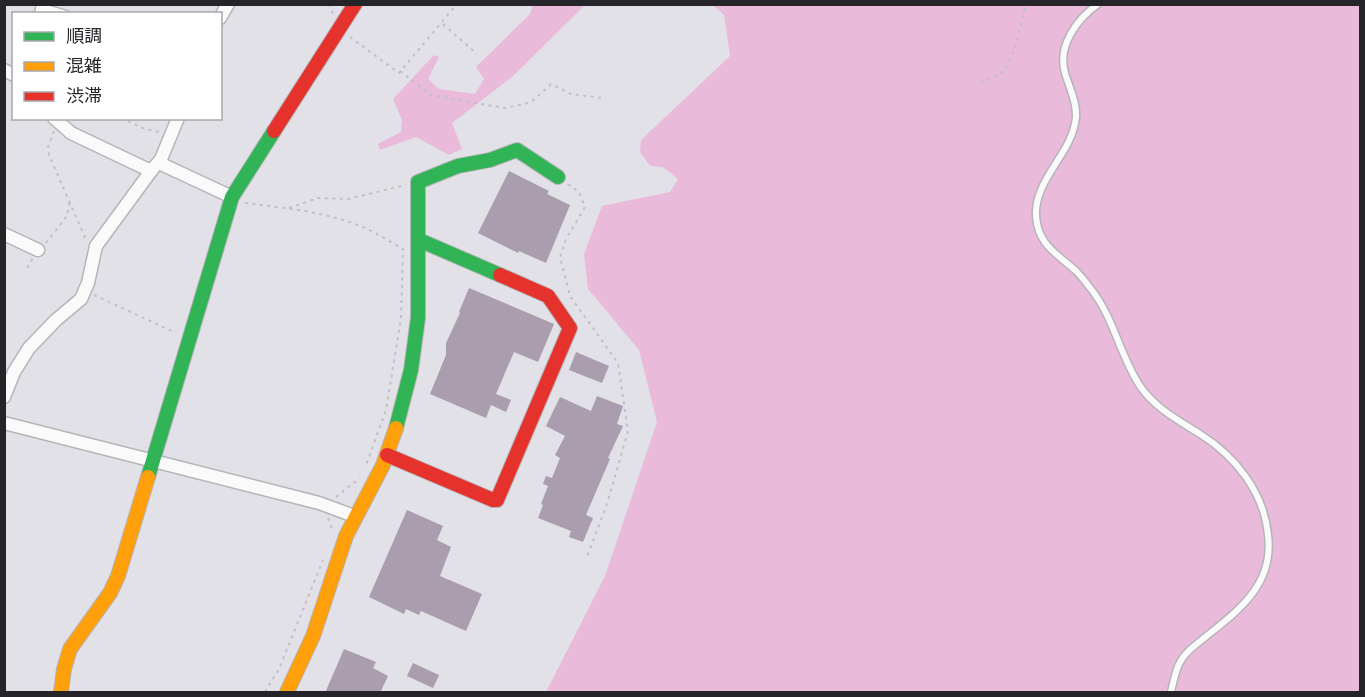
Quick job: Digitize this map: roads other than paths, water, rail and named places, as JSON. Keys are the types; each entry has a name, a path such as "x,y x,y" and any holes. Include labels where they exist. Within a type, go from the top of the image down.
{"street":[{"path":"61,693 64,669 70,649 110,593 118,576 232,197 355,4"},
{"path":"4,397 14,372 29,348 56,320 81,299 101,238 155,167 177,120"},
{"path":"56,121 71,133 232,197"},
{"path":"286,693 301,666 354,516 387,455 401,409 417,321 418,182 458,166 490,160 517,150 558,177"},
{"path":"4,234 38,250"},
{"path":"387,455 497,500 570,328 548,296 419,240"},
{"path":"4,423 319,503 354,516"}],"lane":[{"path":"1098,4 1085,13 1071,33 1065,49 1064,70 1076,115 1073,136 1040,193 1036,205 1040,236 1061,260 1077,272 1095,294 1131,370 1152,401 1169,415 1220,448 1242,471 1258,500 1269,536 1266,570 1258,587 1225,621 1185,655 1176,669 1171,693"}]}
